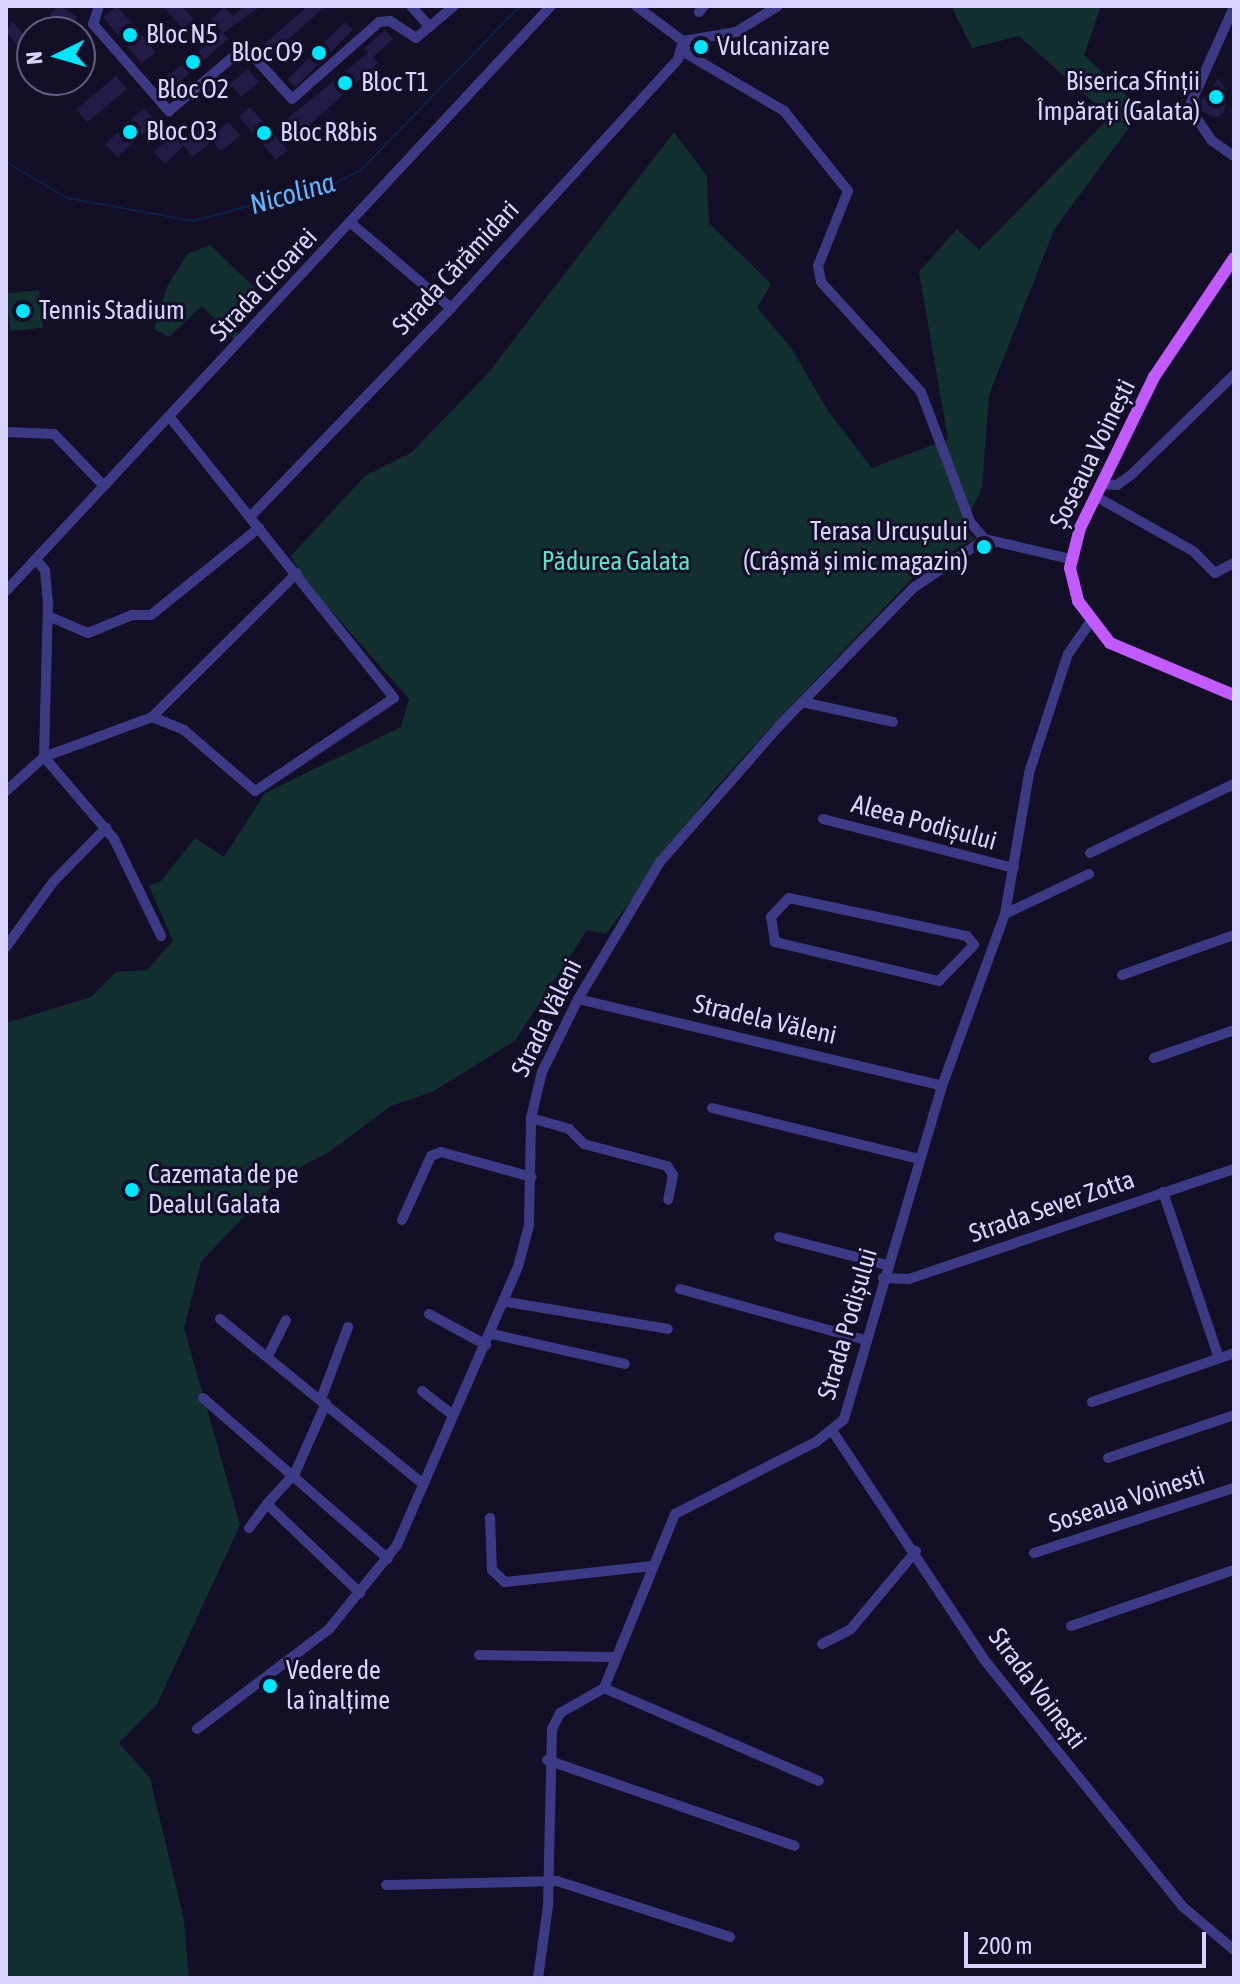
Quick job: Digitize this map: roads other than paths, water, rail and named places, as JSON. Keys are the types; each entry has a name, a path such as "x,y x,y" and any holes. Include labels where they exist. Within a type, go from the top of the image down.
{"main road":[{"name":"Șoseaua Voinești","path":"1234,258 1170,349 1095,496 1070,559 1073,589 1091,621 1133,657 1234,695"}],"street":[{"path":"99,6 93,24 169,111 240,51 252,55 292,99 379,22 390,21 416,38 454,6"},
{"path":"411,6 430,27"},
{"name":"Strada Cicoarei","path":"6,591 38,562 104,486 171,419 551,6"},
{"path":"636,6 683,41 687,54 784,111 848,191 818,266 821,282 921,392 961,502 985,539 1070,559"},
{"path":"683,41 736,32 778,6"},
{"path":"1234,7 1189,107 1211,140 1234,156"},
{"name":"Strada Cărămidari","path":"250,517 451,308 678,59 683,41"},
{"path":"351,223 451,308"},
{"path":"1102,484 1117,485 1131,475 1234,375"},
{"path":"152,717 184,730 255,791 394,698 171,419"},
{"path":"6,432 54,434 104,486"},
{"path":"1095,496 1193,551 1215,573 1234,563"},
{"path":"48,616 88,633 132,615 151,615 259,528"},
{"name":"Strada Văleni","path":"197,1729 259,1679 329,1629 388,1559 507,1302 529,1225 531,1118 542,1072 578,999 624,929 660,862 802,702 913,588 985,539"},
{"path":"38,562 45,570 48,616 44,757 106,828 161,936"},
{"path":"6,791 44,757 152,717 297,573"},
{"name":"Strada Podișului","path":"604,1688 613,1657 652,1566 683,1506 833,1432 844,1419 942,1086 1005,914 1033,759 1068,654 1091,621"},
{"path":"802,702 893,722"},
{"path":"1090,853 1234,784"},
{"name":"Aleea Podișului","path":"823,819 1014,868"},
{"path":"6,947 53,882 106,828"},
{"path":"1005,914 1089,874"},
{"path":"974,945 939,981 775,942 769,929 774,909 789,898 967,936 974,945 993,949"},
{"path":"1122,975 1234,935"},
{"name":"Stradela Văleni","path":"578,999 942,1086"},
{"path":"1154,1058 1234,1030"},
{"path":"712,1108 920,1159"},
{"path":"531,1118 569,1129 584,1144 667,1166 673,1175 668,1200"},
{"path":"402,1220 431,1156 441,1152 532,1177"},
{"name":"Strada Sever Zotta","path":"883,1278 909,1279 1234,1169"},
{"path":"1163,1192 1219,1358"},
{"path":"779,1237 887,1265"},
{"path":"680,1289 865,1340"},
{"path":"507,1302 668,1329"},
{"path":"429,1314 486,1345"},
{"path":"220,1319 423,1484"},
{"path":"268,1356 286,1320"},
{"path":"249,1528 291,1475 324,1401 348,1327"},
{"path":"492,1334 625,1364"},
{"path":"1092,1402 1234,1353"},
{"path":"422,1391 453,1415"},
{"path":"203,1398 388,1559"},
{"path":"1108,1458 1234,1415"},
{"name":"Strada Voinești","path":"833,1432 916,1551 986,1662 1182,1906 1234,1950"},
{"name":"Soseaua Voinesti","path":"1034,1553 1234,1488"},
{"path":"267,1504 360,1593"},
{"path":"490,1518 492,1570 505,1582 652,1566"},
{"path":"822,1644 850,1630 916,1551"},
{"path":"1071,1626 1234,1570"},
{"path":"479,1655 613,1657"},
{"path":"538,1978 549,1882 547,1760 560,1713 604,1688 819,1781"},
{"path":"547,1760 795,1846"},
{"path":"386,1885 549,1882 730,1937"}],"waterway":[{"name":"Nicolina","path":"6,162 67,198 193,221 335,183 360,171 520,6"}],"place":[{"name":"Bloc N5","path":"130,35"},
{"name":"Vulcanizare","path":"701,47"},
{"name":"Bloc O9","path":"319,53"},
{"name":"Bloc O2","path":"193,62"},
{"name":"Bloc T1","path":"345,83"},
{"name":"Biserica Sfinții Împărați (Galata)","path":"1216,97"},
{"name":"Bloc O3","path":"130,132"},
{"name":"Bloc R8bis","path":"264,133"},
{"name":"Tennis Stadium","path":"23,311"},
{"name":"Terasa Urcușului (Crâșmă și mic magazin)","path":"984,547"},
{"name":"Cazemata de pe Dealul Galata","path":"132,1190"},
{"name":"Vedere de la înalțime","path":"270,1686"}],"park label":[{"name":"Pădurea Galata","path":"616,562"}]}
